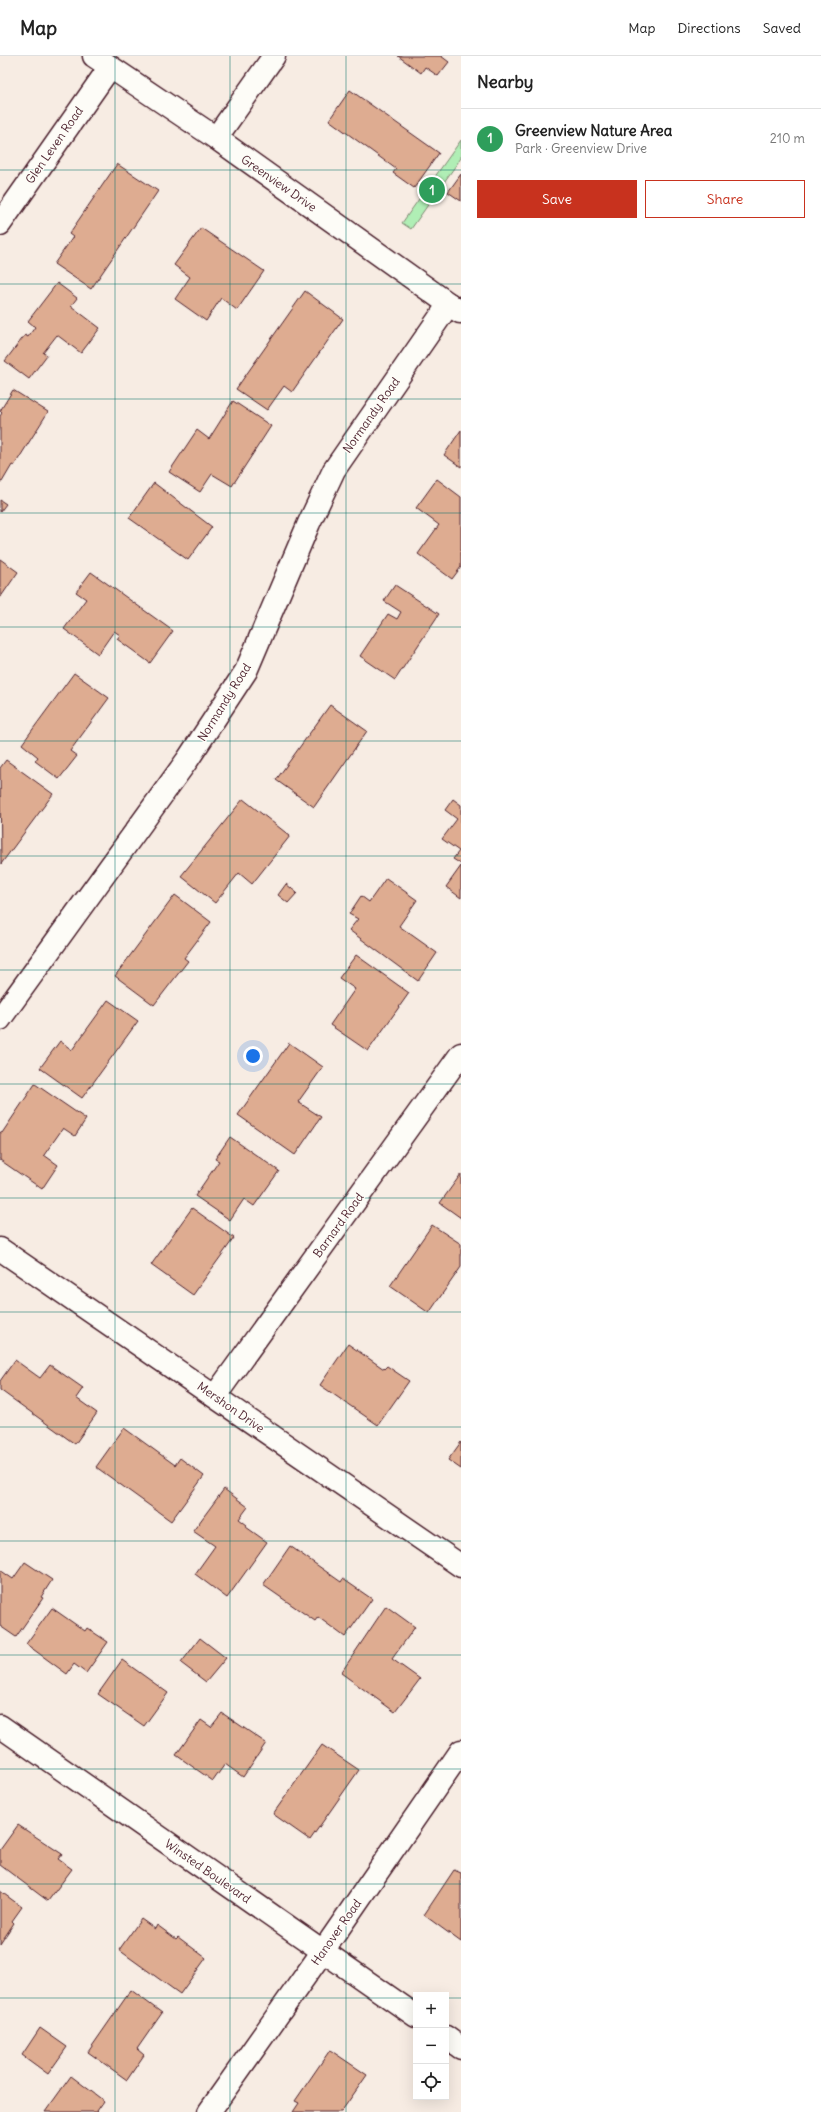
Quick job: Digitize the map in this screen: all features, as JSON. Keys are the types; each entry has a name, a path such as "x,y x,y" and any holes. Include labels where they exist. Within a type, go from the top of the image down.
{"street":[{"path":"216,138 274,56"},
{"name":"Greenview Drive","path":"102,61 216,138 455,308"},
{"name":"Glen Leven Road","path":"0,224 102,61"},
{"name":"Normandy Road","path":"0,1019 188,759 246,671 309,523 334,470 455,308"},
{"name":"Barnard Road","path":"215,1396 461,1054"},
{"name":"Mershon Drive","path":"0,1249 461,1566"},
{"name":"Winsted Boulevard","path":"0,1726 413,2014"},
{"name":"Hanover Road","path":"209,2112 324,1951 461,1751"},
{"path":"449,2040 461,2048"}],"green space":[{"path":"461,140 461,158 411,229 402,223"}],"building":[{"path":"398,56 441,56 449,62 438,76 425,67 421,73"},
{"path":"350,90 439,153 414,188 393,173 396,169 329,120"},
{"path":"117,164 158,191 91,289 54,264 73,237 69,234"},
{"path":"461,174 461,201 448,192"},
{"path":"201,228 264,271 237,310 221,298 206,321 175,299 190,277 174,265"},
{"path":"57,283 77,298 71,306 100,328 81,353 57,335 43,353 47,355 29,379 5,361 25,335 28,337 35,327 28,321"},
{"path":"305,291 343,319 292,392 284,386 267,410 236,389"},
{"path":"13,390 48,412 14,466 12,465 2,482 0,481 0,416 2,413 0,411"},
{"path":"233,401 271,426 232,486 212,474 200,492 169,472 197,430 209,439"},
{"path":"461,430 461,467 444,455"},
{"path":"437,479 461,497 461,567 452,579 418,554 439,525 416,508"},
{"path":"154,483 212,527 188,560 129,518"},
{"path":"0,500 6,504 0,512"},
{"path":"0,559 18,572 0,598"},
{"path":"91,572 173,631 150,663 117,639 120,635 114,631 98,654 64,629 86,599 76,592"},
{"path":"395,585 439,614 395,680 360,656 388,614 397,619 401,612 384,601"},
{"path":"74,673 109,698 70,751 77,756 59,779 35,761 38,757 22,744"},
{"path":"330,705 367,731 314,807 276,780"},
{"path":"6,760 53,794 1,864 0,768"},
{"path":"243,799 290,836 252,884 239,873 215,903 181,876"},
{"path":"453,799 461,805 461,864 453,859 459,851 442,839 457,819 445,810"},
{"path":"461,866 461,898 446,887"},
{"path":"386,878 417,900 399,926 437,953 418,981 349,930 358,919 349,914 361,896 369,902"},
{"path":"286,884 297,893 288,903 278,895"},
{"path":"175,895 211,922 184,958 188,961 154,1005 115,976"},
{"path":"356,955 409,993 368,1051 330,1025 355,989 339,978"},
{"path":"108,1000 138,1021 82,1098 40,1068 60,1041 72,1050"},
{"path":"289,1043 323,1067 298,1102 321,1117 295,1155 238,1115"},
{"path":"35,1084 86,1119 75,1136 63,1128 44,1155 58,1165 42,1189 0,1160 0,1132 2,1133"},
{"path":"230,1137 279,1171 254,1206 244,1199 230,1220 195,1196 219,1161 215,1159"},
{"path":"461,1174 461,1218 440,1203"},
{"path":"192,1208 234,1238 193,1295 151,1265"},
{"path":"432,1225 461,1244 461,1267 429,1313 390,1286"},
{"path":"348,1344 384,1369 387,1366 409,1381 378,1425 320,1385"},
{"path":"15,1360 40,1378 50,1365 83,1388 76,1398 97,1413 75,1444 0,1390 0,1381"},
{"path":"124,1428 175,1465 180,1458 204,1476 171,1521 96,1467"},
{"path":"461,1442 461,1469 448,1460"},
{"path":"224,1489 248,1507 239,1519 247,1525 246,1527 267,1542 227,1598 195,1574 215,1546 193,1531"},
{"path":"290,1546 341,1582 343,1579 372,1599 345,1637 318,1617 315,1621 263,1585"},
{"path":"25,1562 52,1580 41,1597 43,1598 16,1637 0,1626 0,1570 13,1579"},
{"path":"386,1606 415,1627 392,1659 420,1679 395,1712 341,1673"},
{"path":"52,1608 85,1631 87,1628 108,1642 86,1673 74,1664 67,1674 26,1644"},
{"path":"200,1638 226,1658 206,1682 181,1663"},
{"path":"122,1660 168,1693 144,1726 98,1694"},
{"path":"222,1713 266,1743 243,1777 225,1764 213,1781 176,1755 201,1720 211,1727"},
{"path":"322,1745 359,1770 310,1840 273,1814"},
{"path":"18,1825 62,1854 58,1859 72,1869 48,1901 0,1865 0,1850"},
{"path":"454,1870 461,1873 461,1942 424,1915"},
{"path":"0,1891 22,1907 12,1921 14,1923 0,1944"},
{"path":"141,1919 155,1929 157,1925 176,1939 178,1937 206,1958 180,1994 119,1950"},
{"path":"131,1990 162,2013 137,2049 144,2055 127,2080 88,2052"},
{"path":"40,2028 67,2047 48,2074 22,2055"},
{"path":"330,2050 367,2075 341,2112 293,2112 299,2103 295,2101"},
{"path":"71,2076 104,2101 97,2111 98,2112 45,2112"}],"place":[{"name":"Greenview Nature Area","path":"432,190"}]}
